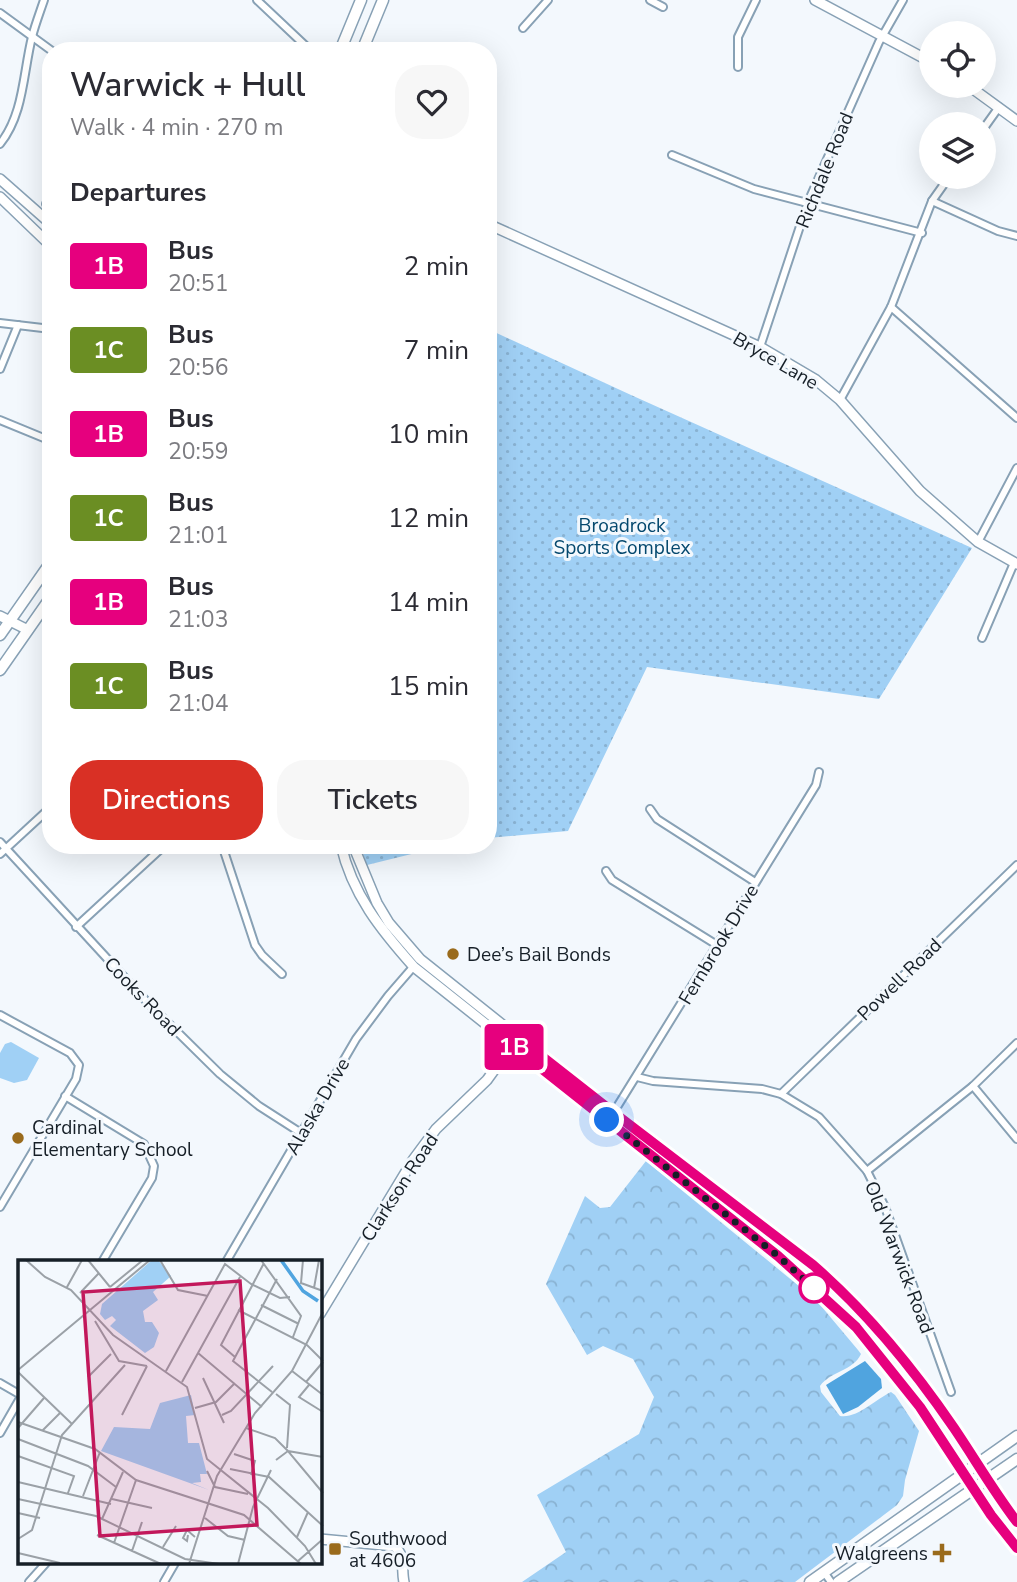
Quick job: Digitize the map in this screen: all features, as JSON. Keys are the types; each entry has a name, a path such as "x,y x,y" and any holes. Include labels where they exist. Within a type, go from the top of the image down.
{"main road":[{"path":"344,42 361,0"},
{"path":"366,42 383,0"},
{"path":"815,0 919,56"},
{"path":"986,98 1017,121"},
{"path":"0,179 42,216"},
{"path":"0,197 42,237"},
{"name":"Bryce Lane","path":"497,228 761,347 816,380 840,400 920,491 978,542 1015,563"},
{"path":"0,635 5,618 42,573"},
{"path":"0,670 42,610"},
{"path":"5,618 29,630"},
{"path":"344,854 362,901 378,927 414,967 515,1041 610,1117 778,1256 850,1321 905,1387 1017,1548"},
{"path":"357,854 377,903 389,923 420,958 515,1041"},
{"name":"Clarkson Road","path":"322,1311 413,1160 436,1129 487,1080 515,1041"},
{"path":"610,1117 813,1265 844,1292 880,1330 918,1378 1017,1522"},
{"path":"810,1582 1017,1436"},
{"path":"838,1582 1017,1459"},
{"path":"322,1539 394,1546 401,1551 403,1558 404,1582"}],"street":[{"path":"0,144 7,135 18,108 32,37 44,0"},
{"path":"257,0 301,42"},
{"path":"523,28 548,0"},
{"path":"650,0 663,7"},
{"path":"738,67 738,37 756,0"},
{"name":"Richdale Road","path":"761,347 808,202 883,37 903,0"},
{"path":"0,13 42,44"},
{"path":"995,112 999,107"},
{"path":"672,155 754,189 922,233"},
{"path":"840,400 891,307 922,233 932,201 941,189"},
{"path":"932,201 1017,236"},
{"path":"891,307 1017,418"},
{"path":"0,323 42,329"},
{"path":"0,369 19,325"},
{"path":"0,420 42,437"},
{"path":"978,542 1017,468"},
{"path":"982,638 1015,563"},
{"name":"Fernbrook Drive","path":"610,1117 816,785 819,772"},
{"path":"650,809 656,820 755,882"},
{"path":"3,851 42,815"},
{"name":"Cooks Road","path":"0,842 3,851 148,1003 220,1073 259,1106 301,1133"},
{"path":"76,927 155,854"},
{"path":"225,854 256,945 262,955 282,974"},
{"name":"Powell Road","path":"781,1094 1017,865"},
{"path":"606,871 612,880 717,945"},
{"name":"Alaska Drive","path":"227,1260 356,1039 420,958"},
{"path":"0,1015 69,1053 79,1065 76,1079 0,1207"},
{"path":"867,1171 974,1086 1017,1043"},
{"name":"Old Warwick Road","path":"637,1077 653,1081 762,1089 781,1094 819,1117 867,1171 885,1207 951,1392"},
{"path":"974,1086 1017,1139"},
{"path":"65,1096 144,1144 155,1166 152,1178 103,1260"},
{"path":"0,1382 18,1393"},
{"path":"0,1433 18,1402"},
{"path":"29,1582 45,1564"},
{"path":"164,1582 174,1564"},
{"path":"824,1572 831,1582"}],"green space":[{"name":"Broadrock Sports Complex","path":"497,333 972,548 879,699 647,667 568,831 497,837"},
{"path":"363,854 412,854 367,865"},
{"path":"11,1042 39,1058 27,1080 14,1083 0,1078 0,1053 5,1044"},
{"path":"646,1161 816,1300 858,1350 861,1354 853,1364 820,1386 821,1392 840,1416 860,1412 891,1392 919,1431 903,1496 897,1505 795,1582 522,1582 566,1552 537,1495 639,1434 654,1397 633,1359 603,1346 587,1355 546,1284 585,1196 600,1208 610,1207"}],"shaded area":[{"path":"865,1361 881,1379 882,1388 858,1407 843,1414 826,1385"}],"bus line":[{"name":"1B","path":"1017,1522 918,1378 880,1330 844,1292 813,1265 517,1037 512,1045 778,1256 844,1314 920,1407 991,1515 1017,1548"}],"place":[{"name":"Dee’s Bail Bonds","path":"453,954"},
{"name":"Cardinal Elementary School","path":"18,1138"},
{"name":"Southwood at 4606","path":"335,1549"},
{"name":"Walgreens","path":"942,1553"}],"route":[{"path":"607,1120 778,1256 814,1288"}]}
